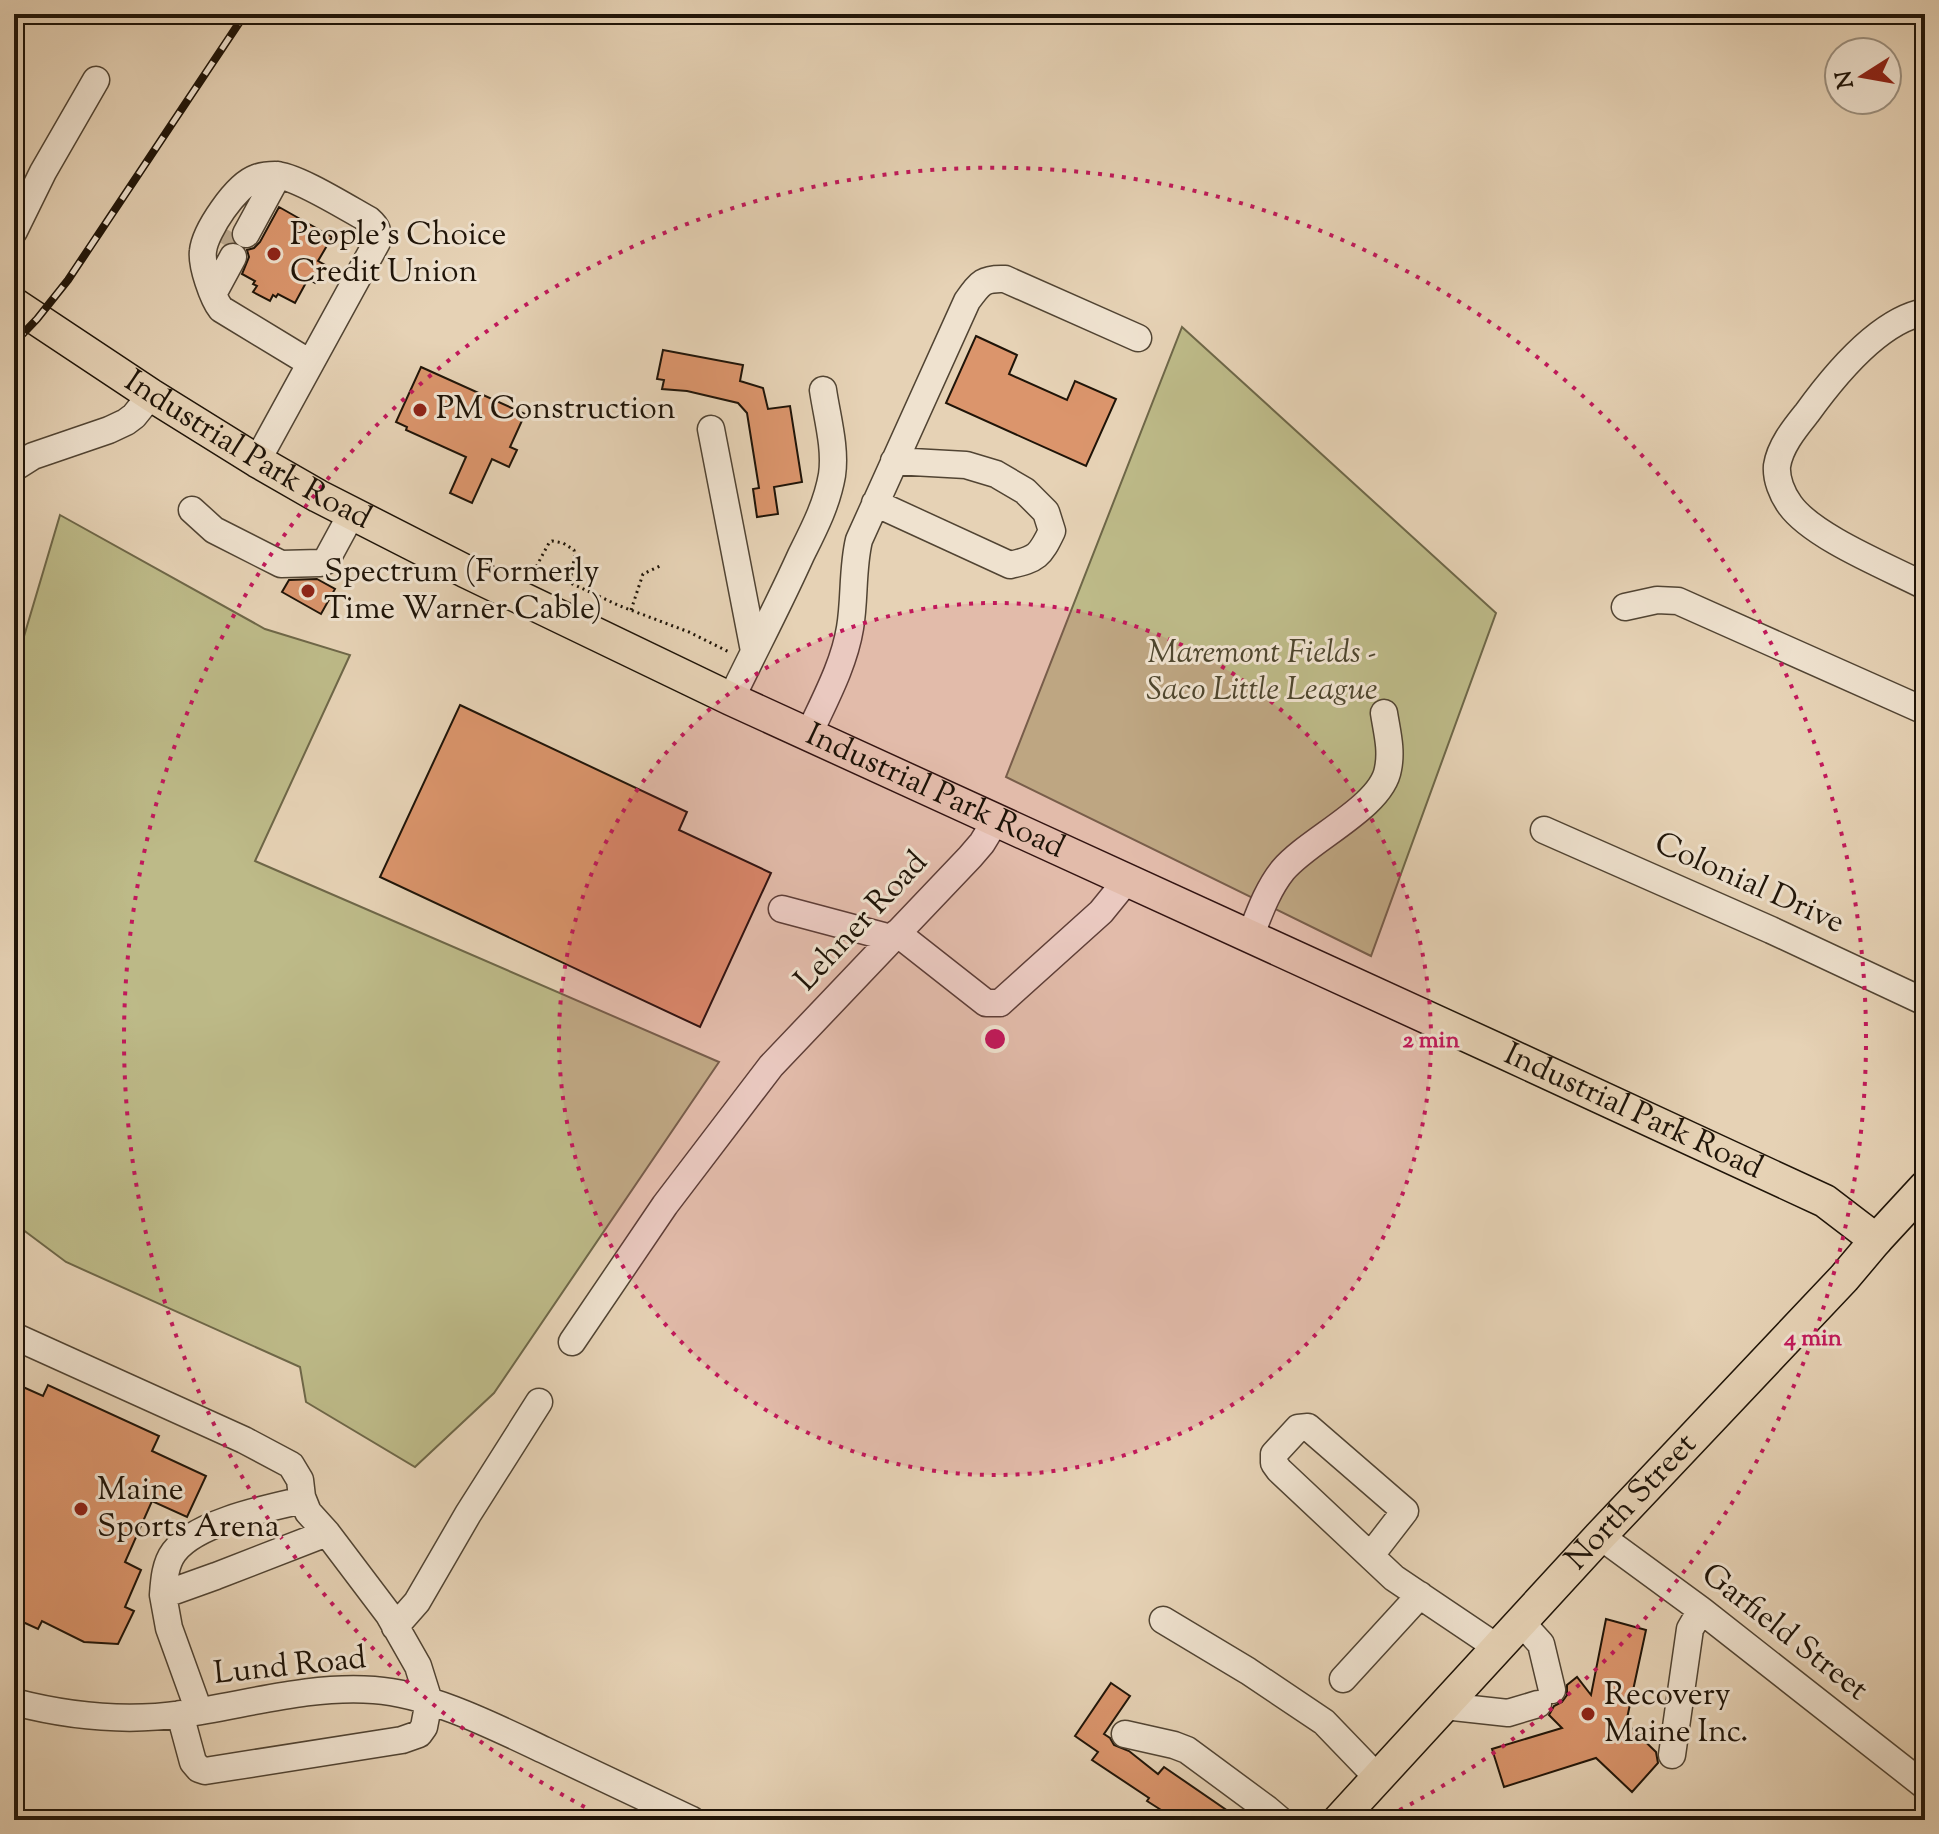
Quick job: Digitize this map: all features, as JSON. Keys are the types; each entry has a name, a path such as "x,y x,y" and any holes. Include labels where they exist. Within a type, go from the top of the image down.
{"main road":[{"name":"Industrial Park Road","path":"14,304 257,461 318,496 465,571 731,699 1825,1201 1876,1240"},
{"name":"North Street","path":"1339,1820 1600,1536 1807,1318 1925,1187"}],"street":[{"path":"14,231 43,172 96,80"},
{"path":"224,260 276,178"},
{"path":"257,461 377,242 378,234 377,227 369,220 276,178 236,194 215,222 202,254 224,260 310,363"},
{"path":"809,734 842,659 850,632 855,557 870,513 967,301 978,285 989,278 1005,279 1138,338"},
{"path":"1925,312 1886,330 1835,377 1784,445 1777,468 1778,481 1789,504 1816,529 1925,586"},
{"path":"731,699 825,504 833,456 823,390"},
{"path":"14,468 33,456 126,422 151,395"},
{"path":"711,429 751,657"},
{"path":"825,504 870,513 1010,565 1031,560 1044,548 1052,531 1046,512 1025,491 996,474 966,465 894,461"},
{"path":"192,510 214,530 281,564 326,561 352,513"},
{"path":"1625,607 1657,600 1678,601 1925,711"},
{"path":"1250,937 1267,895 1284,869 1319,838 1366,805 1383,785 1390,754 1384,713"},
{"name":"Lehner Road","path":"572,1342 665,1205 771,1066 970,857 996,820"},
{"name":"Colonial Drive","path":"1544,830 1925,1002"},
{"path":"782,909 894,936 986,1003 1000,1003 1101,912 1127,880"},
{"path":"14,1336 291,1465 300,1480 308,1512 380,1603 418,1666 429,1701 424,1727 419,1734 205,1771 199,1769 193,1762 190,1713 163,1595 170,1561 174,1552 185,1542 216,1525 303,1500"},
{"path":"395,1627 417,1602 539,1402"},
{"path":"1371,1555 1405,1511 1308,1427 1298,1428 1274,1454 1274,1463 1279,1470 1394,1578 1498,1648"},
{"path":"163,1595 327,1533"},
{"name":"Garfield Street","path":"1600,1536 1701,1610 1925,1786"},
{"path":"1343,1679 1420,1595"},
{"path":"1672,1755 1690,1629 1701,1610"},
{"path":"1163,1620 1248,1671 1324,1722 1378,1778"},
{"path":"1444,1706 1508,1713 1545,1697 1541,1644 1521,1622"},
{"name":"Lund Road","path":"14,1702 82,1715 147,1718 283,1696 349,1689 396,1693 429,1701 503,1731 692,1820"},
{"path":"1125,1734 1187,1750 1280,1820"}],"path":[{"path":"570,581 574,550 552,541 536,567 631,610 751,657"},
{"path":"631,610 643,574 660,566"}],"green space":[{"name":"Maremont Fields - Saco Little League","path":"1182,327 1496,613 1371,956 1006,777"},
{"path":"60,515 265,629 350,655 255,861 719,1062 494,1393 415,1467 306,1402 300,1367 66,1262 14,1223 14,670"}],"building":[{"name":"People's Choice Credit Union","path":"279,207 332,237 318,261 325,265 315,283 308,279 295,303 278,294 276,297 273,295 270,301 253,292 257,286 253,284 255,281 242,274 249,257 247,250 260,242"},
{"path":"976,336 1017,355 1009,374 1067,400 1075,381 1116,399 1086,466 946,403"},
{"path":"663,350 743,365 740,381 763,388 768,409 790,406 802,482 774,487 778,514 757,517 753,489 759,488 747,413 738,403 687,391 662,389 664,380 657,379"},
{"path":"421,367 525,414 510,447 517,450 509,467 492,459 472,503 450,493 466,457 406,430 407,427 396,422"},
{"name":"Spectrum (Formerly Time Warner Cable)","path":"317,579 335,589 321,614 282,592 289,580"},
{"path":"460,705 687,812 679,830 771,873 700,1027 380,877"},
{"name":"Maine Sports Arena","path":"14,1383 43,1396 48,1385 159,1436 152,1451 206,1476 187,1517 152,1501 125,1562 141,1570 125,1607 134,1611 118,1644 84,1642 42,1621 38,1629 14,1618"},
{"name":"Recovery Maine Inc.","path":"1606,1619 1646,1630 1626,1723 1656,1752 1658,1763 1632,1792 1596,1758 1504,1787 1492,1749 1562,1728 1549,1715 1567,1695 1567,1685 1577,1677 1591,1695"},
{"path":"1111,1683 1130,1696 1104,1734 1114,1745 1129,1751 1158,1774 1164,1767 1241,1820 1182,1820 1171,1812 1169,1815 1092,1760 1098,1752 1075,1736"}],"tunnel":[{"path":"221,243 228,230"}],"railway":[{"path":"14,343 68,280 245,14"}],"place":[{"name":"People's Choice Credit Union","path":"274,254"},
{"name":"PM Construction","path":"420,410"},
{"name":"Spectrum (Formerly Time Warner Cable)","path":"308,591"},
{"name":"Maine Sports Arena","path":"81,1509"},
{"name":"Recovery Maine Inc.","path":"1588,1714"}]}
